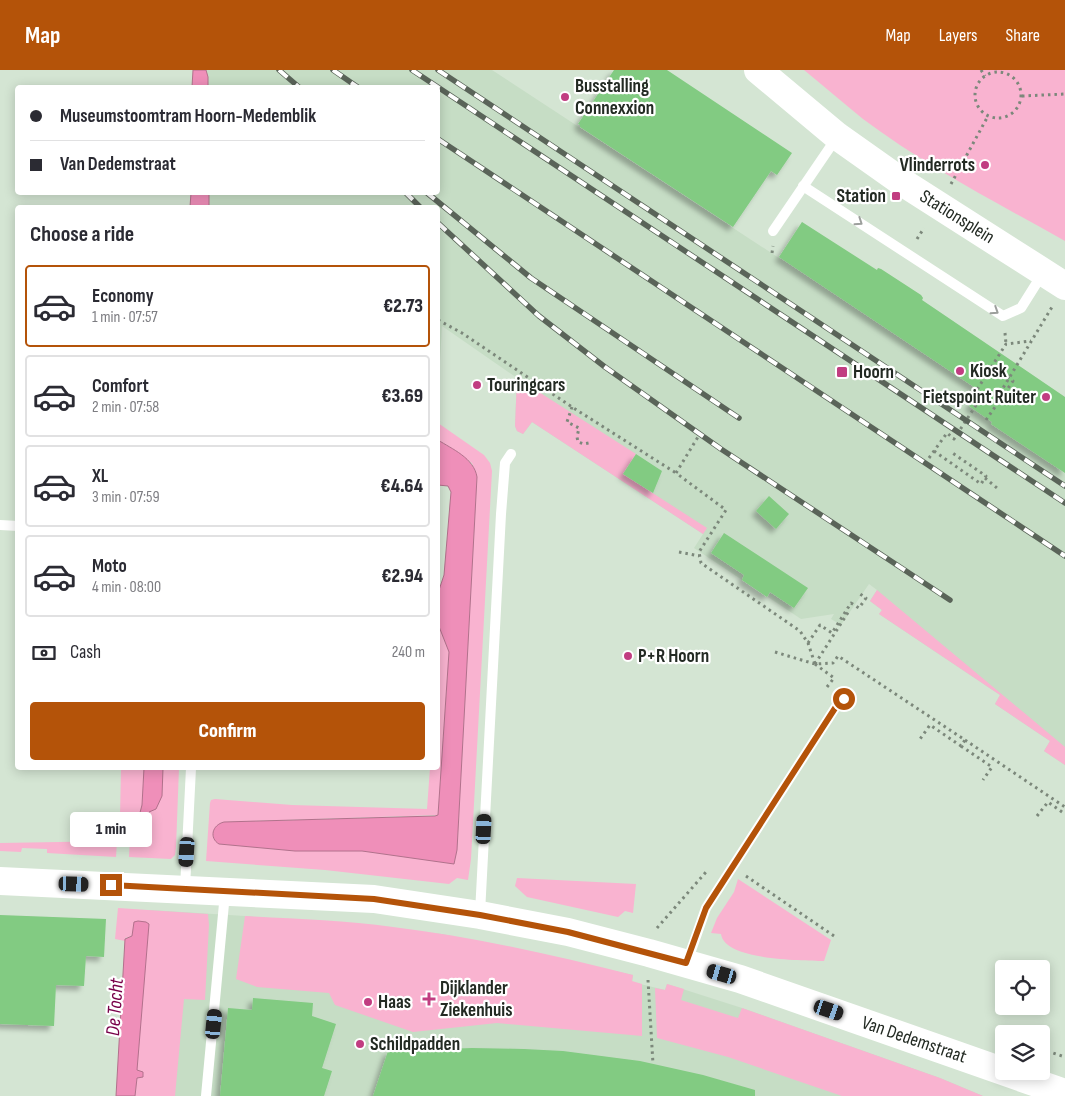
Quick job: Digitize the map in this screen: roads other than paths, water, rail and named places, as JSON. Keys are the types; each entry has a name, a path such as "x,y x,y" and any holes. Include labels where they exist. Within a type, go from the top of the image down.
{"street":[{"name":"Stationsplein","path":"758,70 837,136 902,182 1058,281"},
{"name":"Van Dedemstraat","path":"0,881 184,888 374,899 480,915 568,932 740,979 1065,1092"}],"lane":[{"path":"773,231 837,136"},
{"path":"803,186 1004,316 1021,308 1058,281"},
{"path":"480,915 501,514 505,463 511,454"},
{"path":"0,525 15,526"},
{"path":"686,963 706,908 839,702 850,697"},
{"path":"184,888 191,770"},
{"path":"206,1096 225,890"}],"railway":[{"path":"279,70 296,85"},
{"path":"333,70 355,85"},
{"path":"412,70 435,85"},
{"path":"438,70 1065,486"},
{"path":"440,89 1065,503"},
{"path":"440,140 1065,556"},
{"path":"408,195 418,205"},
{"path":"430,195 531,278 739,418"},
{"path":"440,225 539,316 605,367 721,449 950,600"}],"place":[{"name":"Busstalling Connexxion","path":"565,97"},
{"name":"Vlinderrots","path":"985,165"},
{"name":"Station","path":"896,196"},
{"name":"Kiosk","path":"960,371"},
{"name":"Hoorn","path":"842,372"},
{"name":"Touringcars","path":"477,385"},
{"name":"Fietspoint Ruiter","path":"1046,397"},
{"name":"P+R Hoorn","path":"628,656"},
{"name":"Dijklander Ziekenhuis","path":"429,999"},
{"name":"Haas","path":"368,1002"},
{"name":"Schildpadden","path":"360,1044"}],"water label":[{"name":"De Tocht","path":"115,1007"}]}
